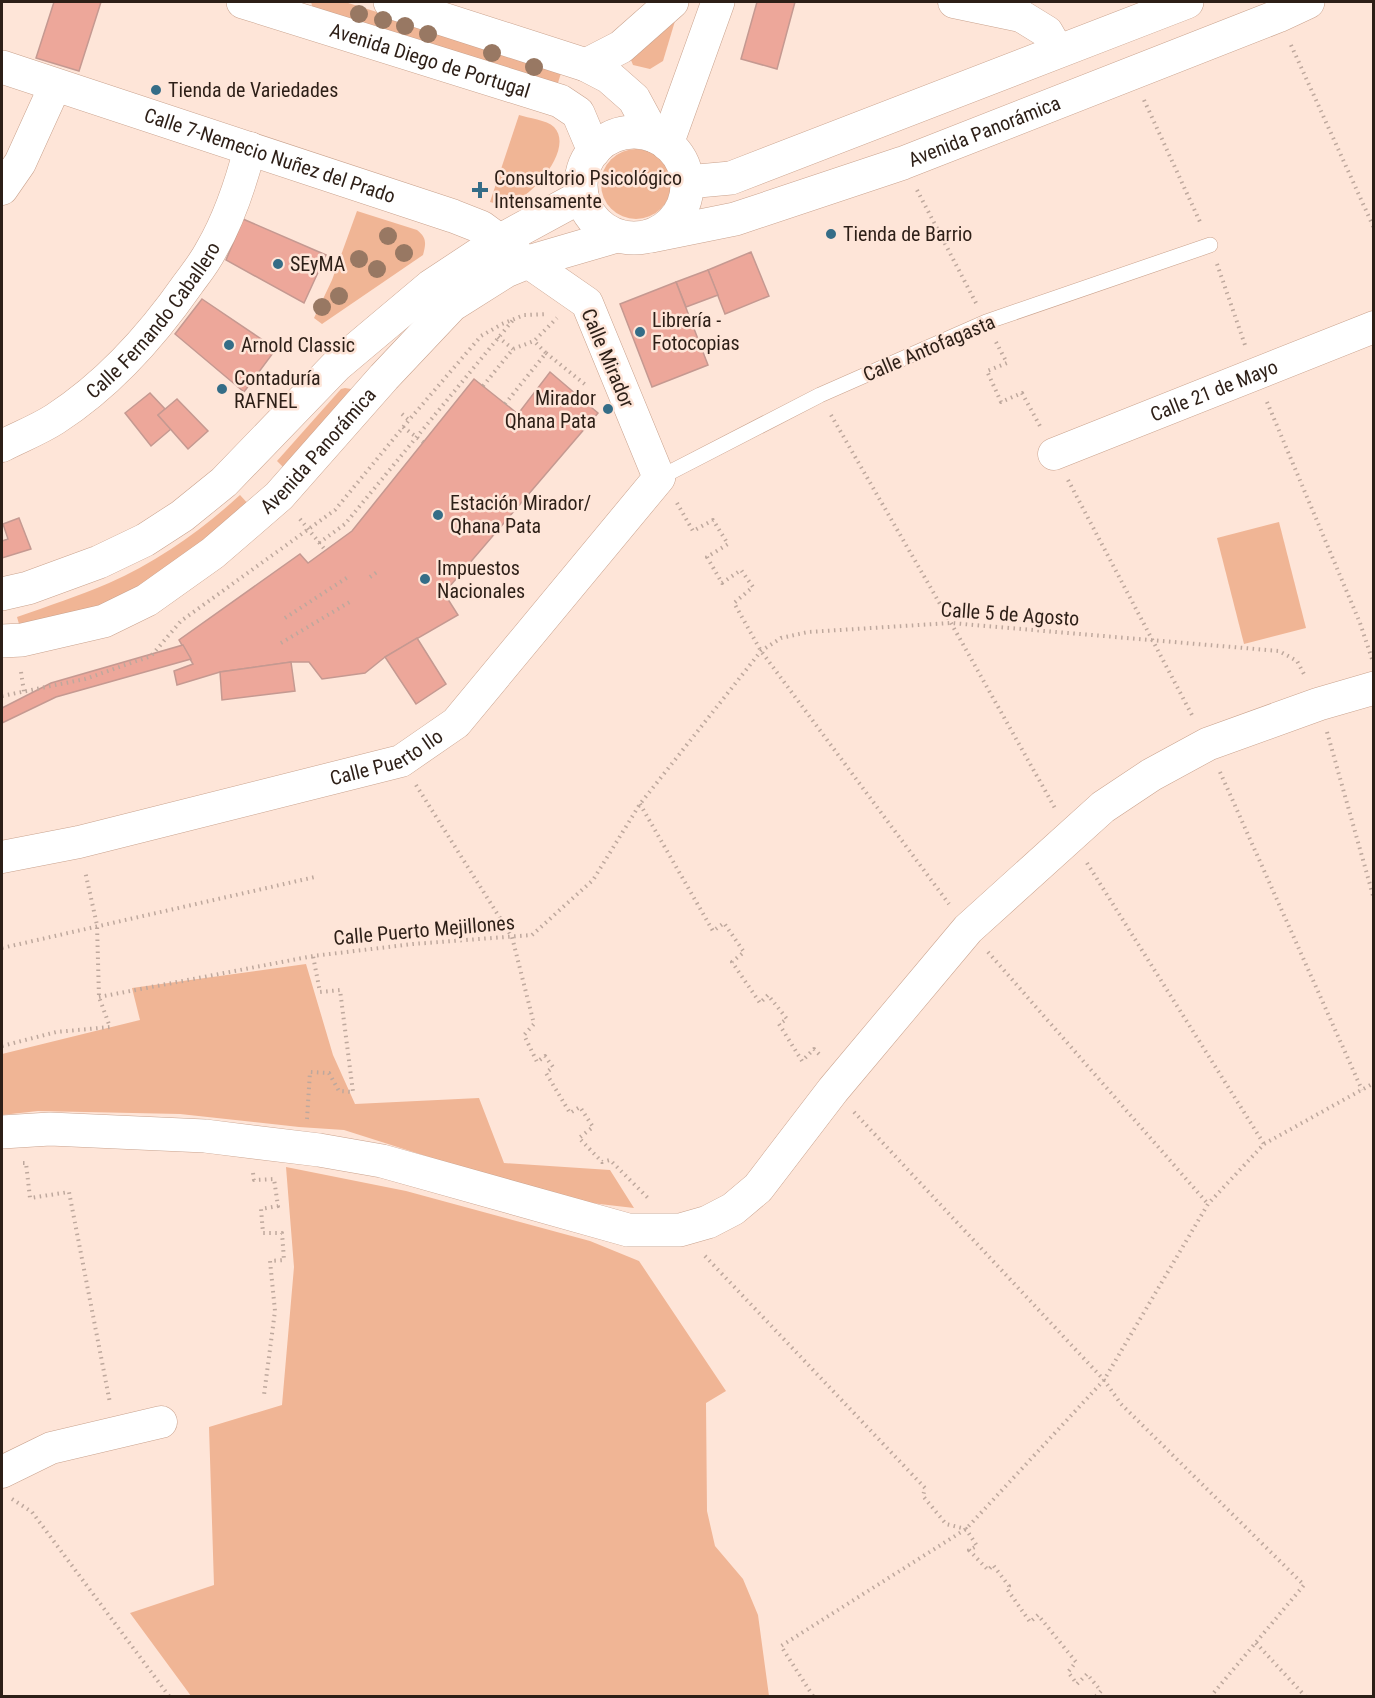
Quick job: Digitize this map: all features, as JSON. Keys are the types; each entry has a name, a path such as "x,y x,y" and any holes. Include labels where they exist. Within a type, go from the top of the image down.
{"main road":[{"path":"390,2 586,65 609,77 634,99 661,140 677,154 684,168 687,182 685,199 678,215 666,227 651,236 634,239 617,236 601,227 589,213 582,196 583,172 594,151 606,140 622,133 639,132 661,140"},
{"path":"586,65 621,47 672,2"},
{"path":"661,140 718,2"},
{"name":"Avenida Panorámica","path":"651,236 735,219 903,163 1278,16 1308,2"},
{"path":"687,182 731,178 1184,3 1200,46"},
{"name":"Avenida Diego de Portugal","path":"260,4 560,101 578,113 594,151"},
{"name":"Calle 7-Nemecio Nuñez del Prado","path":"2,67 453,216 481,227 528,262"},
{"path":"2,594 28,588 99,562 145,540 182,516 231,475 337,365 431,286 499,241 582,196"},
{"name":"Avenida Panorámica","path":"10,652 22,640 104,621 147,600 213,553 279,496 384,377 452,305 507,271 528,262 617,236"},
{"path":"2,1132 50,1129 205,1136 382,1161 628,1230 680,1230 708,1222 733,1209 758,1188 833,1090 968,929 1112,801 1151,775 1208,744 1319,704 1374,688"}],"street":[{"path":"954,2 1021,16 1047,32 1058,51"},
{"path":"2,189 20,163 55,86"},
{"name":"Calle Fernando Caballero","path":"2,446 53,421 110,377 144,342 212,250 228,214 250,148"},
{"name":"Calle Mirador","path":"528,262 587,303 659,478"},
{"name":"Calle 21 de Mayo","path":"1054,454 1374,327"},
{"name":"Calle Puerto Ilo","path":"2,857 78,842 401,760 456,723 659,478"},
{"path":"7,1486 51,1448 161,1422"}],"lane":[{"name":"Calle Antofagasta","path":"659,478 820,395 986,322 1210,245"}],"path":[{"path":"1278,16 1374,228"},
{"path":"903,163 1007,363 987,371 1001,402 1022,393 1208,744 1362,1090"},
{"path":"2,696 84,679 151,656 180,621 335,510 482,336 524,315 542,313 559,316 534,341 513,349 483,386"},
{"path":"319,543 345,524 513,320"},
{"path":"475,328 482,336"},
{"path":"498,337 513,349"},
{"path":"534,341 591,389"},
{"path":"505,404 546,353"},
{"path":"820,395 951,622 1070,836 1264,1144"},
{"path":"402,414 409,420"},
{"path":"403,427 423,442"},
{"path":"659,478 693,531 713,520 728,544 707,557 722,583 741,570 753,587 734,603 761,651 968,929 1208,1204"},
{"path":"293,512 326,551"},
{"path":"370,577 377,572"},
{"path":"285,618 347,577"},
{"path":"282,643 352,600"},
{"name":"Calle 5 de Agosto","path":"761,651 781,638 808,632 951,622 1279,651 1297,661 1319,704 1374,899"},
{"name":"Calle Puerto Mejillones","path":"99,997 313,956 413,944 532,935 593,880 640,804 761,651"},
{"path":"10,652 24,692"},
{"path":"401,760 512,937 534,1024 524,1035 537,1062 546,1056 553,1067 546,1073 570,1113 580,1107 593,1127 579,1138 602,1162 610,1160 680,1230 925,1488 923,1496 946,1524 966,1529 977,1546 969,1550 988,1570 993,1564 1030,1622 1038,1615 1077,1662 1068,1672 1077,1684 1087,1674 1101,1691 1096,1696"},
{"path":"640,804 713,932 724,923 744,952 732,962 760,1003 768,995 788,1019 779,1024 802,1061 814,1049 822,1055 808,1071 833,1090 1104,1380 1121,1404 1304,1585 1211,1696"},
{"path":"2,1046 56,1032 110,1027 99,997 97,925 78,842"},
{"path":"2,948 315,878"},
{"path":"313,956 320,992 340,990 353,1092 339,1091 328,1073 310,1072 306,1119 316,1121"},
{"path":"813,1696 781,1646 966,1529 1104,1380 1208,1204 1264,1144 1374,1083"},
{"path":"252,1142 254,1180 274,1179 278,1206 261,1209 263,1233 282,1233 284,1260 270,1261 274,1311 264,1395"},
{"path":"18,1164 26,1163 30,1198 69,1192 116,1433"},
{"path":"7,1486 32,1512 170,1696"},
{"path":"1256,1643 1305,1696"}],"shaded area":[{"path":"311,2 345,2 562,70 557,86 313,9"},
{"path":"678,11 663,61 650,69 633,65 631,60"},
{"path":"519,115 554,127 559,136 559,147 555,159 548,172 518,200 509,204 490,202"},
{"path":"643,149 656,155 665,164 669,170 671,184 669,198 661,209 650,217 629,219 611,209 603,198 601,177 611,159 622,151"},
{"path":"357,211 417,230 425,241 423,255 322,324 314,318 332,280"},
{"path":"341,389 351,389 354,393 287,471 277,461"},
{"path":"240,495 251,507 186,561 111,602 57,619 19,624 17,617 98,588 162,555 195,533"},
{"path":"1279,522 1306,628 1244,644 1217,538"},
{"path":"306,964 333,1055 355,1104 479,1098 504,1163 610,1170 634,1208 591,1203 473,1171 344,1130 180,1114 38,1111 2,1115 2,1054 140,1020 132,988"},
{"path":"286,1167 406,1191 590,1241 639,1261 726,1391 706,1403 707,1511 715,1546 743,1579 758,1615 769,1696 191,1696 130,1613 214,1585 209,1427 282,1405 294,1267"}],"building":[{"path":"54,2 101,2 79,71 36,58"},
{"path":"757,2 795,2 777,69 741,59"},
{"name":"SEyMA","path":"243,219 326,255 304,303 226,260"},
{"path":"751,252 769,296 725,314 708,270"},
{"path":"708,270 718,295 686,307 676,282"},
{"path":"676,282 708,365 652,387 620,304"},
{"path":"202,299 276,349 244,392 175,334"},
{"name":"Estación Mirador/ Qhana Pata","path":"550,372 598,413 444,593 458,615 385,657 365,673 322,679 309,662 291,662 220,672 177,685 174,671 193,664 179,640 300,554 308,563 352,531 474,379 518,414"},
{"path":"150,393 165,409 158,415 171,429 151,446 125,413"},
{"path":"177,399 208,431 188,449 158,415"},
{"path":"19,518 31,549 2,558 2,541 8,539 3,524"},
{"path":"417,638 446,684 416,704 385,657"},
{"path":"183,645 191,659 56,697 2,723 2,708 51,683"},
{"path":"291,662 295,691 222,700 220,672"}],"place":[{"name":"Tienda de Variedades","path":"156,90"},
{"name":"Consultorio Psicológico Intensamente","path":"480,190"},
{"name":"Tienda de Barrio","path":"831,234"},
{"name":"SEyMA","path":"278,264"},
{"name":"Librería - Fotocopias","path":"640,332"},
{"name":"Arnold Classic","path":"229,345"},
{"name":"Contaduría RAFNEL","path":"222,389"},
{"name":"Mirador Qhana Pata","path":"608,409"},
{"name":"Estación Mirador/ Qhana Pata","path":"438,515"},
{"name":"Impuestos Nacionales","path":"425,579"}]}
